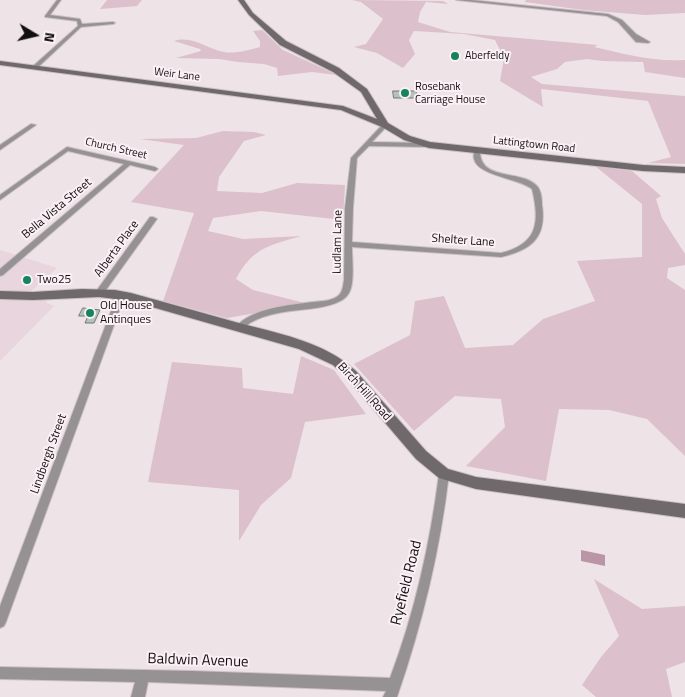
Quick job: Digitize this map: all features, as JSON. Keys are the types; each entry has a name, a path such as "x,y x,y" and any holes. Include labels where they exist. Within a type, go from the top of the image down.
{"street":[{"path":"59,0 47,16 78,20 80,26"},
{"path":"241,0 251,14 283,43 345,76 364,91 385,125"},
{"path":"458,0 603,14 615,18 634,35"},
{"path":"34,68 80,26 112,23"},
{"name":"Weir Lane","path":"0,63 350,110 385,125"},
{"name":"Weir Lane","path":"350,110 372,103"},
{"path":"0,148 34,125"},
{"name":"Ludlam Lane","path":"240,327 252,318 264,314 332,302 341,298 346,292 352,164 357,154 385,125"},
{"name":"Lattingtown Road","path":"385,125 398,134 429,145 643,168 685,170"},
{"path":"0,139 11,140"},
{"path":"368,144 429,145"},
{"path":"0,198 64,150 72,150"},
{"name":"Church Street","path":"72,150 155,169"},
{"name":"Shelter Lane","path":"349,244 501,255 524,249 534,240 539,224 535,188 525,180 483,167 477,160 477,151"},
{"name":"Bella Vista Street","path":"0,273 130,163"},
{"name":"Alberta Place","path":"100,292 153,219"},
{"name":"Birch Hill Road","path":"0,296 40,297 100,292 121,295 302,346 338,362 352,374 421,456 444,474 476,483 685,511"},
{"name":"Lindbergh Street","path":"0,622 121,295"},
{"name":"Ryefield Road","path":"392,691 422,593 441,502 444,474"},
{"name":"Baldwin Avenue","path":"0,673 143,676 392,691"},
{"path":"138,697 143,676"}],"shaded area":[{"path":"107,0 142,0 137,6 100,9"},
{"path":"352,0 443,1 448,4 426,2 420,12 418,22 450,32 598,45 594,47 639,57 685,60 685,78 645,72 643,62 587,59 565,62 557,69 531,77 542,84 685,96 685,164 648,163 671,157 648,101 541,89 543,107 500,81 504,58 495,40 464,34 414,31 409,40 415,54 403,68 377,53 354,47 366,44 383,19 361,2"},
{"path":"526,0 685,0 685,13 645,15 583,10 525,2"},
{"path":"262,30 283,50 337,75 312,72 278,76 277,68 264,64 219,59 176,58 201,51 200,49 174,41 193,41 224,52 237,52 260,47 260,41 253,31"},
{"path":"223,131 254,132 266,135 244,141 219,177 217,191 262,193 297,183 345,185 343,220 261,211 213,218 208,231 243,239 301,236 271,245 255,254 236,279 253,290 309,304 227,318 163,301 194,213 131,202 184,145 140,139 196,138"},
{"path":"595,166 632,171 661,196 656,199 662,218 685,254 685,265 668,268 667,278 685,290 685,456 647,419 609,410 559,409 546,481 466,466 505,427 501,399 455,396 414,431 354,364 410,335 415,301 444,296 465,348 513,345 543,319 595,301 577,261 642,257 642,204"},
{"path":"0,250 57,268 28,294 47,301 47,303 54,306 0,361"},
{"path":"301,356 334,370 366,414 305,422 291,478 261,505 239,541 239,490 148,482 172,362 242,368 243,388 293,394"},
{"path":"581,550 605,555 605,566 581,561"},
{"path":"594,579 642,609 685,606 685,662 666,669 672,697 596,697 582,685 601,657 619,636"}],"building":[{"name":"Rosebank Carriage House","path":"393,91 416,91 417,98 394,98"},
{"name":"Old House Antinques","path":"83,308 100,310 94,323 85,323 88,316 79,316"}],"place":[{"name":"Aberfeldy","path":"455,56"},
{"name":"Rosebank Carriage House","path":"405,93"},
{"name":"Two25","path":"27,280"},
{"name":"Old House Antinques","path":"90,313"}]}
